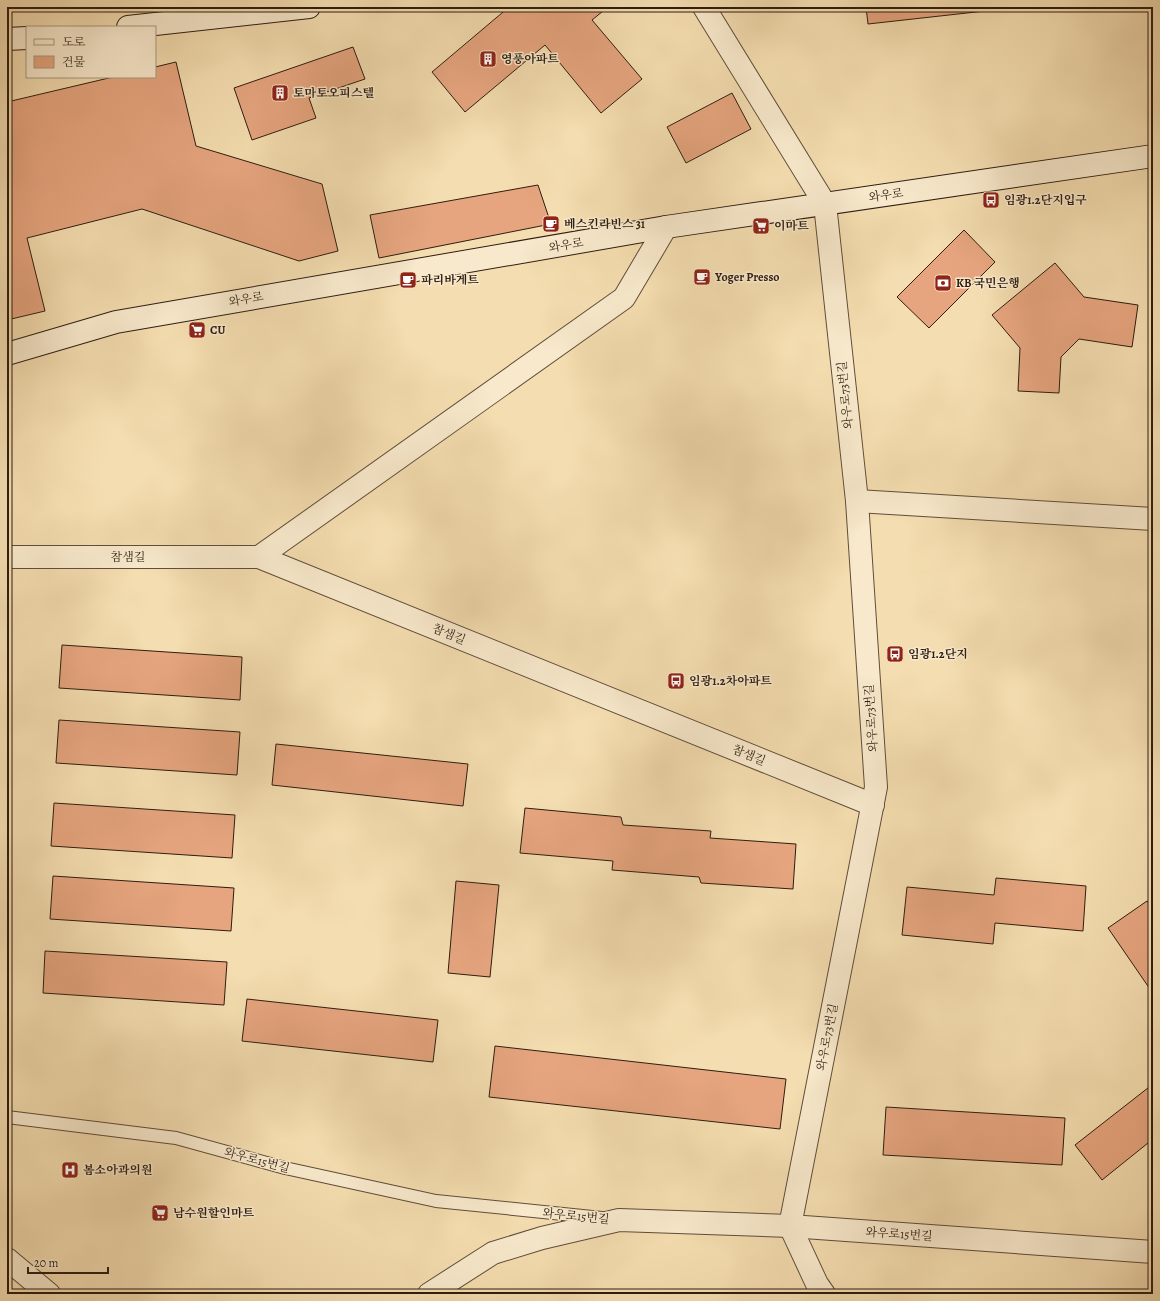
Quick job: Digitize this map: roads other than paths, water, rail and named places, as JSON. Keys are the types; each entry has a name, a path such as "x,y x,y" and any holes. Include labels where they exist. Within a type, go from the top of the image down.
{"street":[{"path":"137,26 309,7"},
{"path":"704,7 825,204"},
{"path":"7,39 26,38"},
{"name":"와우로","path":"7,354 116,322 666,227 1153,156"},
{"name":"와우로73번길","path":"790,1226 876,787 857,501 825,204"},
{"path":"259,557 624,298 666,227"},
{"path":"857,501 1153,519"},
{"name":"참샘길","path":"7,557 259,557 873,805"},
{"path":"429,1294 492,1253 542,1238 619,1220"},
{"name":"와우로15번길","path":"619,1220 790,1226 1153,1252"},
{"path":"790,1226 817,1284 824,1294"},
{"path":"7,1260 49,1294"}],"lane":[{"name":"와우로15번길","path":"7,1117 176,1138 285,1168 436,1201 619,1220"}],"place":[{"name":"영풍아파트","path":"488,59"},
{"name":"토마토오피스텔","path":"280,93"},
{"name":"임광1.2단지입구","path":"991,200"},
{"name":"베스킨라빈스 31","path":"551,224"},
{"name":"이마트","path":"761,226"},
{"name":"Yoger Presso","path":"702,277"},
{"name":"파리바게트","path":"408,280"},
{"name":"KB 국민은행","path":"943,283"},
{"name":"CU","path":"197,330"},
{"name":"임광1.2단지","path":"895,654"},
{"name":"임광1.2차아파트","path":"676,681"},
{"name":"봄소아과의원","path":"70,1170"},
{"name":"남수원할인마트","path":"160,1213"}]}
